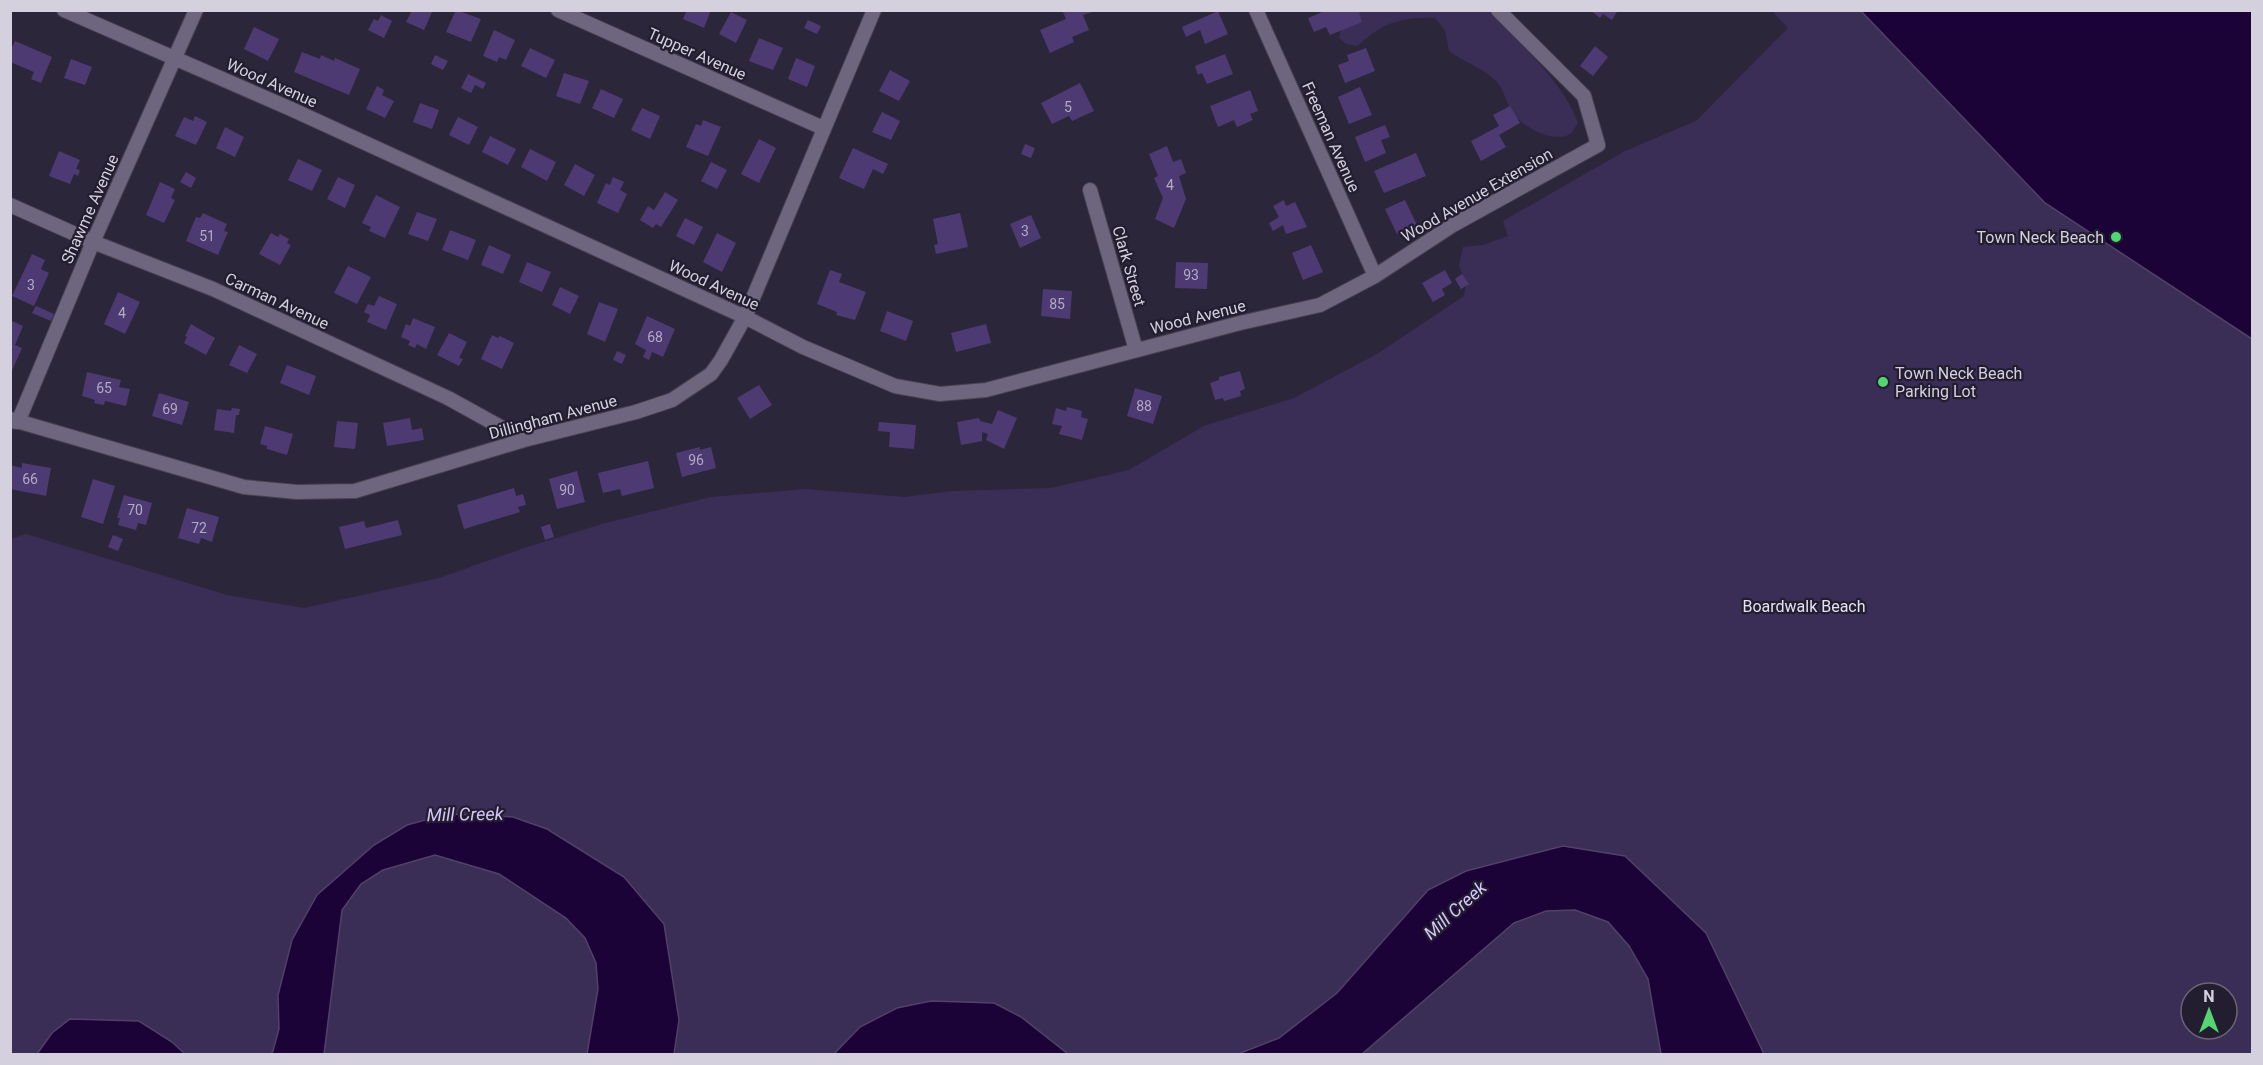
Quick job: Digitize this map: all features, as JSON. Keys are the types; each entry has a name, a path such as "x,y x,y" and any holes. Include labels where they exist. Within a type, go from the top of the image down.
{"street":[{"name":"Wood Avenue","path":"64,10 291,110 745,317 803,347 894,386 940,394 986,390 1320,305 1375,276"},
{"name":"Shawme Avenue","path":"13,421 196,10"},
{"name":"Tupper Avenue","path":"558,10 824,128"},
{"name":"Dillingham Avenue","path":"13,421 244,487 297,492 355,490 524,440 636,412 672,400 711,374 745,317 874,10"},
{"name":"Freeman Avenue","path":"1257,10 1375,276"},
{"name":"Wood Avenue Extension","path":"1375,276 1454,225 1598,145 1584,96 1498,10"},
{"name":"Clark Street","path":"1090,190 1136,350"},
{"name":"Carman Avenue","path":"10,205 93,242 213,289 448,398 524,440"}],"green space":[{"path":"1344,11 1488,11 1552,78 1572,109 1578,123 1570,134 1563,137 1547,135 1523,124 1513,113 1496,81 1449,51 1445,30 1435,18 1397,21 1373,33 1357,46 1346,44 1339,38"},
{"name":"Boardwalk Beach","path":"1772,11 1949,11 2252,240 2252,1054 11,1054 10,539 26,534 227,595 304,608 439,578 602,524 711,497 805,489 904,497 952,491 1051,488 1129,470 1204,426 1294,398 1377,354 1464,296 1466,283 1459,266 1463,247 1483,245 1508,236 1503,221 1625,151 1696,121 1788,28"}],"water":[{"path":"1861,11 2252,11 2252,339 2045,203"},
{"path":"447,814 513,817 547,829 624,877 664,924 679,1020 674,1054 587,1054 598,989 596,963 585,938 566,918 499,874 435,855 383,870 361,884 342,910 324,1054 271,1054 279,1029 278,995 292,940 317,895 374,845 407,825"},
{"name":"Mill Creek","path":"1563,846 1625,856 1706,933 1764,1054 1661,1054 1648,979 1629,946 1608,922 1575,910 1546,911 1514,923 1362,1054 1238,1054 1279,1038 1337,993 1428,890 1466,871"},
{"path":"931,1001 994,1003 1021,1017 1068,1054 834,1054 860,1027 897,1008"},
{"path":"70,1019 139,1021 172,1042 185,1054 37,1054 52,1033"}],"building":[{"path":"412,10 433,10 424,30 406,22"},
{"path":"456,10 481,19 471,42 446,32"},
{"path":"687,10 711,10 704,28 683,19"},
{"path":"1062,10 1095,11 1083,15 1089,30 1072,37 1074,42 1050,53 1040,30 1066,19"},
{"path":"1327,10 1365,11 1359,13 1362,22 1330,35 1326,27 1314,32 1308,18"},
{"path":"1590,10 1618,10 1612,20 1603,14 1600,18"},
{"path":"1218,11 1228,34 1205,44 1200,30 1186,37 1182,27"},
{"path":"731,12 747,20 736,43 719,34"},
{"path":"381,15 392,21 384,38 368,30 374,19 378,21"},
{"path":"808,20 821,26 817,34 804,28"},
{"path":"254,27 279,39 268,61 244,49"},
{"path":"494,30 515,40 506,60 499,57 497,62 483,56"},
{"path":"759,38 783,48 773,70 749,61"},
{"path":"15,41 52,57 41,83 31,79 34,72 10,62 10,51"},
{"path":"1595,46 1608,57 1593,76 1580,66"},
{"path":"530,48 555,60 546,78 521,66"},
{"path":"1366,48 1375,71 1345,83 1338,65 1349,61 1347,55"},
{"path":"302,52 320,59 321,55 334,61 335,58 360,69 349,95 294,72"},
{"path":"1225,54 1233,74 1207,84 1202,73 1198,75 1195,66"},
{"path":"435,55 448,61 443,70 431,64"},
{"path":"796,58 815,66 807,87 788,79"},
{"path":"71,59 92,67 85,85 64,78"},
{"path":"890,70 910,81 899,101 879,91"},
{"path":"564,73 589,81 580,104 556,96"},
{"path":"468,74 486,83 483,89 475,85 471,93 461,88"},
{"path":"1080,83 1094,111 1072,121 1069,116 1052,124 1041,103"},
{"path":"377,86 384,90 382,95 394,101 385,118 366,109"},
{"path":"1360,87 1372,115 1349,124 1338,97"},
{"path":"601,89 623,99 614,118 592,108"},
{"path":"1250,90 1258,111 1250,114 1253,120 1237,127 1234,120 1218,127 1210,106"},
{"path":"420,103 439,110 432,129 413,122"},
{"path":"1510,106 1520,123 1499,135 1506,147 1481,161 1471,141 1499,126 1493,115"},
{"path":"642,108 660,116 650,139 631,130"},
{"path":"882,112 900,121 891,140 872,132"},
{"path":"195,116 207,122 196,145 175,136 184,117 193,121"},
{"path":"458,117 478,127 469,145 449,135"},
{"path":"703,120 721,127 708,156 686,147 696,124 701,126"},
{"path":"1385,125 1390,137 1381,140 1386,153 1365,162 1355,137"},
{"path":"225,127 244,137 235,157 216,148"},
{"path":"490,136 516,149 508,165 482,152"},
{"path":"759,139 776,148 759,183 741,174"},
{"path":"1025,144 1035,148 1031,158 1021,154"},
{"path":"1167,146 1173,162 1181,159 1186,173 1179,176 1186,199 1174,228 1155,219 1163,198 1154,178 1158,176 1149,154"},
{"path":"853,148 888,164 883,174 873,169 864,189 839,178"},
{"path":"530,149 556,162 547,181 521,167"},
{"path":"59,151 80,160 76,169 80,170 78,176 74,174 70,184 49,176"},
{"path":"1416,153 1426,176 1384,193 1374,171"},
{"path":"298,159 322,170 312,191 288,180"},
{"path":"711,162 727,170 717,189 701,181"},
{"path":"575,164 595,175 584,196 564,185"},
{"path":"186,172 196,178 191,188 180,182"},
{"path":"338,177 355,185 345,208 327,199"},
{"path":"613,177 624,182 620,190 627,194 618,213 597,203 606,183 610,185"},
{"path":"160,182 175,189 171,198 175,200 164,223 146,215"},
{"path":"665,192 678,200 661,227 656,224 653,228 640,220 648,206 654,210"},
{"path":"376,195 400,207 385,238 369,231 371,227 362,223"},
{"path":"1284,200 1286,206 1295,202 1307,227 1286,234 1283,225 1273,231 1269,223 1279,217 1273,206"},
{"path":"1405,200 1417,225 1397,234 1385,209"},
{"path":"417,212 437,219 428,241 408,234"},
{"path":"203,213 227,224 224,231 228,232 218,255 186,241 196,217 200,218"},
{"path":"960,213 968,247 936,254 934,245 938,244 933,219"},
{"path":"1031,215 1041,238 1020,248 1010,224"},
{"path":"685,218 703,227 694,245 676,236"},
{"path":"450,230 476,240 468,260 442,250"},
{"path":"271,233 278,237 280,234 289,239 287,243 291,245 280,265 259,254"},
{"path":"717,233 736,243 722,272 703,262"},
{"path":"489,245 511,255 503,274 481,265"},
{"path":"1311,245 1323,272 1303,280 1292,253"},
{"path":"32,254 45,260 41,269 49,273 34,306 12,296"},
{"path":"527,262 551,272 542,292 519,282"},
{"path":"1176,262 1208,263 1207,289 1175,288"},
{"path":"348,266 371,277 357,304 334,293"},
{"path":"830,270 842,274 839,282 866,292 855,320 836,315 837,312 817,304"},
{"path":"1445,270 1452,283 1442,289 1445,295 1433,302 1422,283"},
{"path":"1462,274 1469,284 1461,289 1455,279"},
{"path":"560,287 579,296 570,314 552,305"},
{"path":"1043,289 1072,291 1070,319 1041,316"},
{"path":"118,292 140,302 125,334 104,324"},
{"path":"379,296 397,304 386,330 367,322 370,315 364,312 368,304 374,306"},
{"path":"599,302 618,309 605,342 587,334"},
{"path":"36,306 54,314 51,321 32,313"},
{"path":"887,311 913,321 906,341 880,331"},
{"path":"647,316 675,329 663,357 652,352 649,360 643,357 646,350 635,344"},
{"path":"413,318 435,327 426,349 417,344 415,348 408,345 410,341 401,337 406,324 410,326"},
{"path":"10,320 23,326 15,345 22,348 10,375"},
{"path":"191,324 215,338 206,355 184,343"},
{"path":"986,324 991,343 956,352 951,333"},
{"path":"449,333 467,342 459,358 463,359 459,366 437,355"},
{"path":"492,335 514,343 502,369 481,359"},
{"path":"239,345 257,354 247,373 229,365"},
{"path":"617,351 626,355 622,364 613,360"},
{"path":"287,365 316,376 309,395 280,383"},
{"path":"1240,371 1245,389 1240,391 1241,396 1224,401 1223,398 1215,400 1210,383 1219,380 1219,377"},
{"path":"87,372 121,380 119,387 130,389 126,406 105,401 104,405 94,403 95,400 82,396"},
{"path":"759,385 772,405 750,419 737,398"},
{"path":"1135,388 1162,396 1153,424 1127,416"},
{"path":"159,393 189,402 182,425 152,416"},
{"path":"1067,407 1082,411 1081,417 1088,419 1082,440 1059,434 1062,426 1052,424 1056,408 1066,411"},
{"path":"232,408 240,409 239,415 236,415 234,433 214,430 217,409 231,411"},
{"path":"998,410 1017,418 1004,449 986,440 988,434 982,432 982,441 961,445 957,422 979,418 980,421 992,424"},
{"path":"410,418 412,430 422,428 424,440 387,446 383,423"},
{"path":"337,421 358,423 355,449 334,447"},
{"path":"879,422 916,425 914,449 889,447 890,432 878,431"},
{"path":"265,426 293,434 287,455 267,449 267,446 260,444"},
{"path":"700,447 700,450 711,447 716,468 682,477 676,453"},
{"path":"648,461 654,488 622,496 620,489 603,493 598,473"},
{"path":"22,463 51,468 46,496 10,489 10,465 22,468"},
{"path":"577,471 585,502 557,509 549,479"},
{"path":"93,479 115,486 103,524 81,517"},
{"path":"514,488 516,496 523,494 526,505 518,507 520,512 464,529 457,505"},
{"path":"124,495 152,503 146,525 138,523 136,530 118,525 120,518 117,518"},
{"path":"187,508 219,517 212,542 201,538 199,544 178,538"},
{"path":"398,520 402,535 345,549 339,527 364,521 366,528"},
{"path":"550,524 554,537 545,540 541,527"},
{"path":"113,535 123,539 118,551 108,547"}],"place":[{"name":"Town Neck Beach","path":"2116,237"},
{"name":"Town Neck Beach Parking Lot","path":"1883,382"}]}
